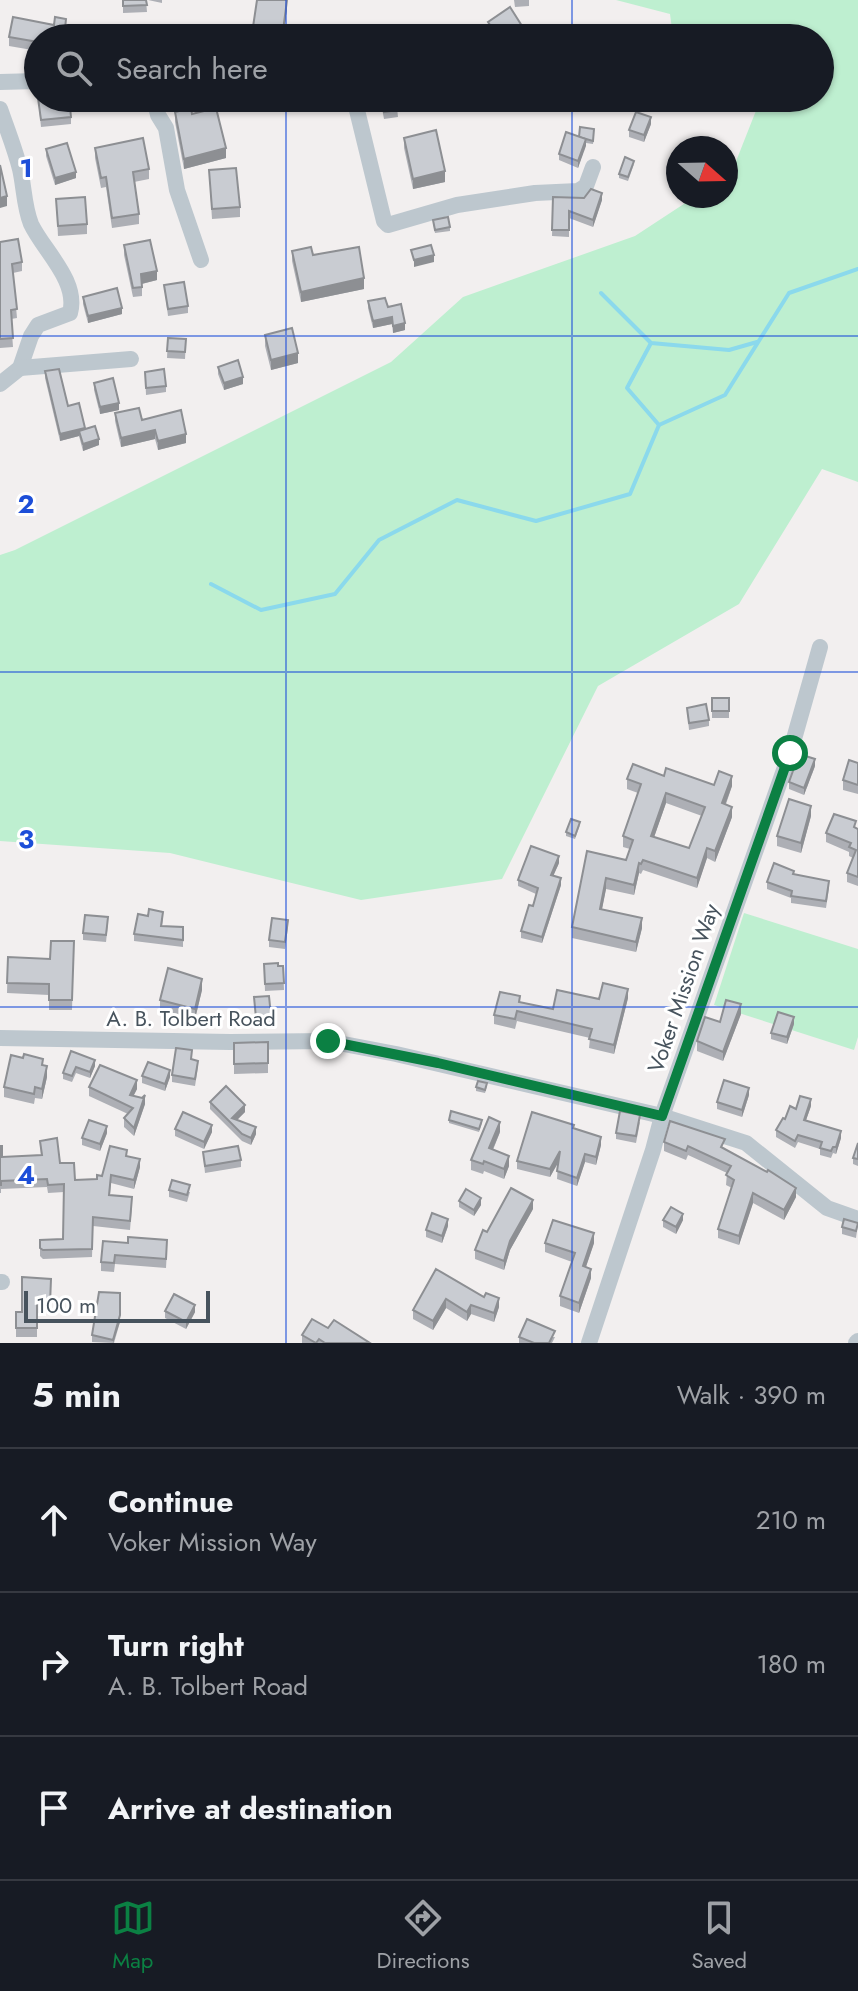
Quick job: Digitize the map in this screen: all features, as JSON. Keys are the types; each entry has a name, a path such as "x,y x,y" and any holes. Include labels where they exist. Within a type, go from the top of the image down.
{"street":[{"path":"0,82 24,81"},
{"path":"0,109 19,166 30,222 58,262 73,303 70,313 38,325 20,368 0,384"},
{"path":"157,112 166,128 177,190 201,260"},
{"path":"357,112 384,221 388,225 457,205 535,193 578,191 586,186 593,167"},
{"path":"20,368 131,359"},
{"name":"Voker Mission Way","path":"589,1343 662,1116 790,753 820,647"},
{"name":"A. B. Tolbert Road","path":"0,1038 328,1041 396,1054 662,1116 746,1143 827,1208 858,1219"}],"green space":[{"path":"616,0 858,0 858,482 822,469 739,604 598,686 502,879 361,900 170,853 0,841 0,555 391,362 463,297 635,236 678,208 738,208 738,156 755,112 834,112 834,24 671,24 670,14"},
{"path":"744,913 858,949 858,1037 854,1050 714,1005"}],"building":[{"path":"123,0 146,0 147,5 123,6"},
{"path":"257,0 287,0 284,24 253,24"},
{"path":"510,7 521,24 489,24 488,22"},
{"path":"13,17 49,24 24,24 24,40 9,37"},
{"path":"55,17 66,19 65,24 54,24"},
{"path":"40,112 70,112 71,117 41,120"},
{"path":"175,112 217,112 226,148 184,159"},
{"path":"636,112 651,117 644,135 629,130"},
{"path":"580,127 594,129 593,141 579,137"},
{"path":"436,130 445,171 413,179 404,138"},
{"path":"566,132 586,139 578,161 559,154"},
{"path":"143,138 149,169 133,172 139,214 112,218 106,177 101,178 95,148"},
{"path":"67,143 76,172 55,178 46,149"},
{"path":"625,157 634,161 628,177 619,174"},
{"path":"0,165 7,196 0,198"},
{"path":"236,168 240,207 212,209 209,170"},
{"path":"591,189 602,193 593,220 569,211 569,230 552,230 553,197 584,198"},
{"path":"85,197 87,224 58,226 56,199"},
{"path":"448,217 450,227 435,230 433,220"},
{"path":"18,239 22,262 12,264 17,309 11,310 13,338 0,339 0,242"},
{"path":"150,240 157,271 141,274 142,287 133,288 124,245"},
{"path":"431,245 434,255 414,260 411,250"},
{"path":"311,247 313,255 359,247 364,278 301,292 292,251"},
{"path":"184,282 188,306 168,309 164,285"},
{"path":"117,288 122,308 88,316 83,297"},
{"path":"385,298 388,307 401,304 405,323 393,326 392,317 373,321 368,301"},
{"path":"292,328 298,353 271,360 265,335"},
{"path":"168,338 186,339 185,352 167,351"},
{"path":"238,360 243,377 224,383 218,367"},
{"path":"59,369 68,406 79,403 85,428 60,434 45,371"},
{"path":"164,369 166,386 146,388 145,372"},
{"path":"113,378 119,403 100,407 94,383"},
{"path":"139,408 142,420 181,410 186,434 158,441 155,430 121,438 115,413"},
{"path":"95,426 99,439 83,444 79,431"},
{"path":"712,698 729,698 729,711 712,711"},
{"path":"706,704 709,720 689,723 687,708"},
{"path":"799,754 815,759 804,788 789,782"},
{"path":"849,760 858,763 858,785 843,780"},
{"path":"633,764 664,776 666,768 714,785 719,771 732,776 722,803 732,807 715,851 707,848 697,878 643,860 639,863 634,885 606,878 600,909 642,918 636,942 572,927 587,851 626,860 633,840 623,836 641,784 627,779","holes":["666,793 705,807 689,848 651,836"]},
{"path":"789,799 811,806 801,843 777,836"},
{"path":"834,814 856,821 858,877 847,873 856,850 849,847 851,843 826,833"},
{"path":"571,819 580,822 575,836 566,832"},
{"path":"531,846 559,856 551,875 561,878 542,937 521,931 538,888 518,880"},
{"path":"774,863 794,871 793,874 829,881 826,901 791,896 792,891 767,882"},
{"path":"149,909 163,912 161,926 183,927 183,940 134,934 138,914 148,916"},
{"path":"85,915 108,917 106,935 83,933"},
{"path":"272,918 288,920 285,942 269,940"},
{"path":"51,941 74,941 72,1000 49,1000 49,984 7,983 8,957 50,959"},
{"path":"278,963 278,966 283,966 284,983 265,984 264,964"},
{"path":"168,968 202,979 195,1009 160,1000"},
{"path":"603,983 628,989 614,1045 589,1039 592,1029 517,1011 515,1019 494,1015 500,992 520,996 519,1002 553,1009 557,990 599,999"},
{"path":"269,996 271,1016 256,1018 254,997"},
{"path":"726,1000 741,1004 723,1052 697,1041 705,1017 720,1022"},
{"path":"778,1012 794,1017 787,1037 771,1033"},
{"path":"268,1042 268,1063 234,1064 234,1043"},
{"path":"176,1048 192,1050 191,1059 198,1061 195,1079 172,1075"},
{"path":"71,1051 95,1060 90,1072 76,1067 72,1076 63,1073"},
{"path":"24,1054 43,1059 42,1065 47,1066 42,1089 35,1087 34,1094 4,1087 11,1055 23,1058"},
{"path":"148,1062 170,1070 165,1084 142,1076"},
{"path":"100,1065 137,1080 130,1095 142,1098 145,1095 134,1128 124,1118 133,1108 89,1087"},
{"path":"724,1080 749,1088 742,1110 717,1102"},
{"path":"478,1081 487,1083 485,1090 476,1087"},
{"path":"226,1086 245,1105 232,1118 256,1127 251,1138 242,1134 210,1102"},
{"path":"800,1096 811,1099 804,1120 841,1131 836,1147 831,1151 820,1148 822,1142 798,1135 795,1141 776,1130 790,1106 796,1109"},
{"path":"451,1111 482,1120 479,1129 449,1120"},
{"path":"620,1111 640,1115 636,1136 616,1133"},
{"path":"183,1112 212,1125 204,1142 175,1129"},
{"path":"532,1112 601,1137 596,1157 585,1154 577,1178 557,1171 560,1151 550,1169 517,1161"},
{"path":"489,1117 500,1122 489,1148 509,1156 504,1169 484,1161 483,1164 471,1160"},
{"path":"89,1120 107,1126 100,1144 82,1138"},
{"path":"670,1121 725,1139 721,1147 796,1188 784,1210 753,1193 739,1236 718,1229 734,1180 726,1175 731,1166 688,1146 686,1151 664,1142"},
{"path":"57,1138 60,1163 74,1163 75,1180 102,1176 110,1146 127,1150 126,1156 140,1159 134,1180 111,1175 109,1195 132,1197 130,1221 93,1217 92,1249 40,1248 40,1240 63,1239 64,1184 48,1185 47,1179 1,1181 0,1185 0,1146 2,1157 42,1155 40,1141"},
{"path":"238,1146 241,1160 205,1166 203,1152"},
{"path":"172,1180 190,1185 187,1195 169,1190"},
{"path":"511,1188 533,1200 510,1241 504,1261 475,1250 483,1230 487,1232"},
{"path":"466,1189 481,1198 474,1210 459,1201"},
{"path":"671,1207 683,1214 676,1227 663,1220"},
{"path":"432,1213 448,1219 442,1236 426,1230"},
{"path":"844,1219 858,1223 856,1231 842,1227"},
{"path":"553,1220 594,1233 583,1266 591,1269 579,1303 560,1296 575,1253 545,1243"},
{"path":"128,1237 167,1240 166,1259 115,1255 114,1263 101,1262 103,1241 128,1243"},
{"path":"436,1269 484,1297 486,1293 499,1298 494,1313 471,1305 467,1312 446,1299 433,1321 413,1310"},
{"path":"22,1277 51,1279 50,1304 37,1304 37,1328 16,1328 16,1312 22,1312"},
{"path":"99,1292 120,1293 120,1315 113,1340 92,1335"},
{"path":"174,1294 195,1305 186,1322 165,1311"},
{"path":"312,1319 328,1328 334,1320 370,1343 325,1343 319,1339 316,1343 302,1335"},
{"path":"527,1319 555,1331 549,1343 534,1343 519,1337"}],"waterway":[{"path":"211,584 261,610 335,594 379,540 457,500 536,521 630,494 659,425 725,395 789,293 858,269"},
{"path":"601,293 651,343 729,350 757,342"},
{"path":"651,343 627,388 659,425"}],"route":[{"path":"328,1041 438,1063 662,1116 790,753"}]}
